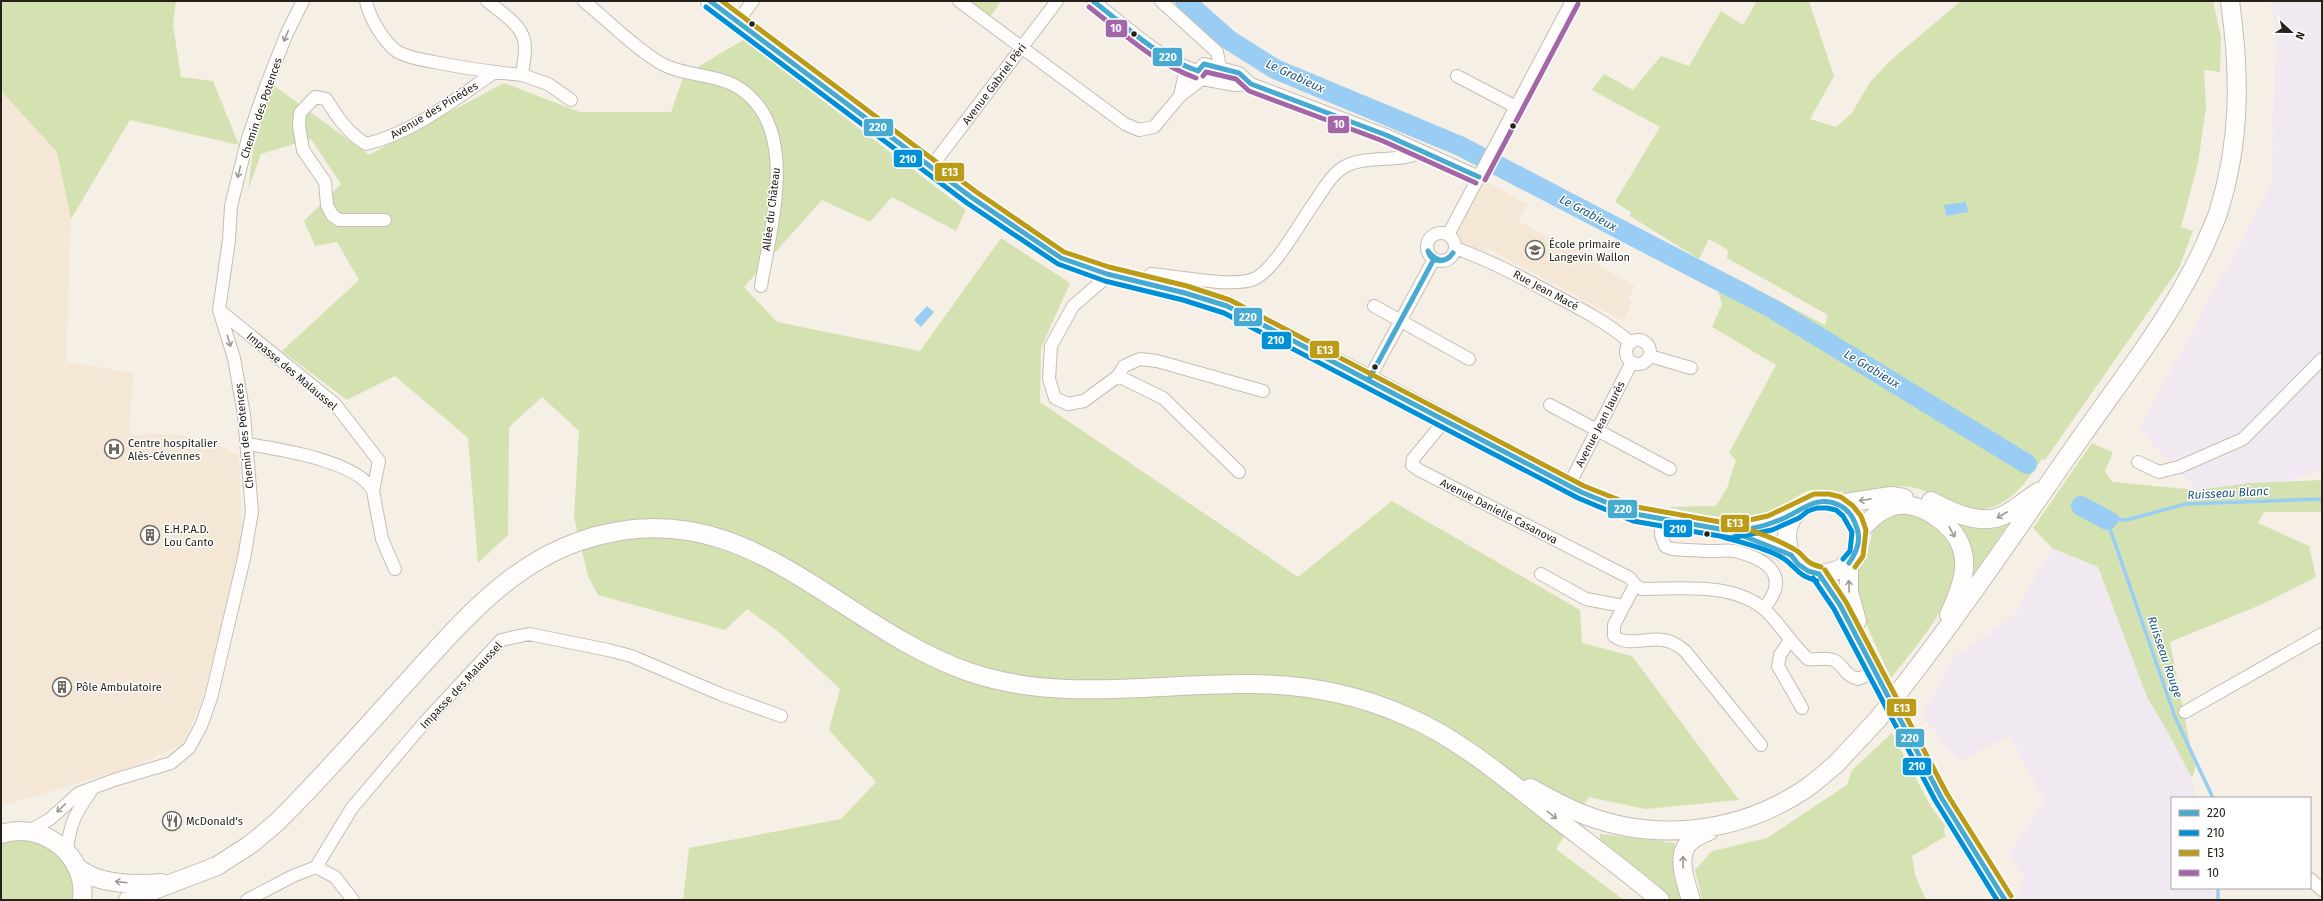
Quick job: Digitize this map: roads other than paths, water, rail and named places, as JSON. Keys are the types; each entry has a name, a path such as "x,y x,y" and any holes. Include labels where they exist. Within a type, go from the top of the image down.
{"main road":[{"path":"710,1 931,167 1061,258 1107,274 1228,306 1446,419 1568,485 1635,514 1661,520 1731,531 1791,554"},
{"path":"1691,900 1682,863 1685,850 1691,840 1717,827 1775,806 1800,793 1837,763 1878,719 1936,644 2175,301 2192,271 2219,211 2234,148 2238,105 2236,46 2230,1"},
{"path":"1839,504 1891,496 1930,500 1956,514 1977,518 1996,518 2047,486"},
{"path":"1731,531 1762,525 1796,512 1805,505 1816,501 1828,501 1839,504 1848,511 1855,520 1859,531 1857,548 1849,563 1849,592 1865,651"},
{"path":"1859,531 1879,512 1894,506 1922,508 1948,524 1963,552 1963,577 1936,644"},
{"path":"1796,512 1787,533 1787,544 1791,554 1798,564 1808,571 1819,574 1835,572 1849,563"},
{"path":"128,900 217,866 251,844 276,824 438,648 499,586 538,558 582,540 631,528 685,530 712,535 766,556 875,624 935,658 970,672 1003,682 1040,688 1122,688 1250,684 1306,687 1355,698 1406,716 1455,742 1499,773 1660,900"},
{"path":"1819,574 1840,605 1941,796 2005,900"},
{"path":"1499,773 1585,815 1611,823 1647,829 1688,831 1717,827"},
{"path":"3,830 29,831 50,838 81,870 109,881 139,884 173,882"},
{"path":"72,859 81,880 82,900"},
{"path":"1992,880 2002,900"}],"street":[{"name":"Chemin des Potences","path":"29,831 50,819 79,793 171,763 189,748 201,726 211,698 230,621 252,512 247,444 234,358 219,310 229,240 231,206 248,138 271,73 303,1"},
{"path":"366,1 367,8 388,43 398,52 413,58 470,70 522,75 548,84 571,100"},
{"path":"487,1 515,25 522,34 525,45 522,75"},
{"name":"Allée du Château","path":"584,1 654,60 669,67 713,76 748,93 759,104 773,133 777,168 761,286"},
{"path":"737,22 753,1"},
{"path":"959,1 1125,124 1139,130 1154,127 1202,71 1206,56 1202,39"},
{"name":"Avenue Gabriel Péri","path":"931,167 1057,1"},
{"path":"1093,1 1165,56 1186,68 1202,71 1235,85 1251,84"},
{"path":"1161,1 1217,52 1220,67"},
{"path":"1448,235 1572,1"},
{"path":"1202,71 1220,67 1239,73 1251,84 1481,174"},
{"path":"1180,96 1186,68"},
{"name":"Avenue des Pinèdes","path":"385,220 339,220 332,215 328,205 325,182 303,150 299,126 300,113 315,97 326,99 337,118 356,138 366,144 386,140 428,116 495,72"},
{"path":"1457,76 1516,107"},
{"path":"1146,284 1151,274 1230,282 1254,279 1272,264 1333,176 1348,165 1375,159 1415,156 1421,150"},
{"path":"1435,234 1448,235 1453,241 1455,248 1448,259 1434,259 1428,253 1429,240 1435,234"},
{"name":"Rue Jean Macé","path":"1455,248 1503,268 1613,327 1631,343"},
{"path":"1369,379 1434,259"},
{"path":"1107,274 1102,281 1073,306 1051,346 1049,379 1055,398 1068,404 1084,401 1118,376 1124,366 1140,358 1157,361 1263,391"},
{"path":"1374,306 1469,359"},
{"name":"Impasse des Malaussel","path":"219,310 335,404 379,461 373,491 382,539 394,569"},
{"path":"1650,347 1648,360 1640,364 1632,362 1627,353 1631,343 1639,341 1690,368"},
{"path":"2138,462 2159,472 2179,468 2243,439 2322,359"},
{"name":"Avenue Jean Jaurès","path":"1568,485 1632,362"},
{"path":"1118,376 1163,398 1239,472"},
{"path":"1550,405 1670,469"},
{"name":"Avenue Danielle Casanova","path":"1446,419 1413,460 1412,465 1630,578 1635,585 1642,589 1721,591 1749,600 1764,608 1790,640 1808,659 1814,662 1833,660 1839,663 1846,674 1858,679 1876,671"},
{"path":"247,444 286,450 327,462 356,473 368,482 373,491"},
{"path":"1661,520 1661,535 1666,546 1672,549 1733,551 1762,562 1772,569 1777,582 1776,589 1772,598 1764,608"},
{"path":"1541,574 1586,598 1622,606"},
{"path":"1635,585 1622,606 1614,626 1614,636 1623,641 1662,639 1686,650 1761,745"},
{"name":"Impasse des Malaussel","path":"316,867 352,808 424,723 501,640 529,634 608,650 630,656 720,694 781,716"},
{"path":"2185,712 2322,634"},
{"path":"1790,640 1780,655 1778,666 1802,708"},
{"path":"72,859 69,831 77,810 94,788"},
{"path":"247,900 292,876 316,867 335,878 353,900"},
{"path":"2311,880 2322,890"}],"water":[{"path":"1966,202 1968,212 1946,216 1944,205"},
{"path":"927,306 934,312 921,327 914,320"}],"waterway":[{"name":"Le Grabieux","path":"1185,1 1229,40 1275,69 1460,146 1773,309 2027,464"},
{"name":"Ruisseau Blanc","path":"2113,519 2126,520 2186,504 2322,499"},
{"name":"Le Grabieux","path":"2081,506 2107,520"},
{"name":"Ruisseau Rouge","path":"2107,520 2113,519"},
{"name":"Ruisseau Rouge","path":"2107,520 2175,717 2213,797"},
{"name":"Ruisseau Rouge","path":"2218,889 2218,900"}],"place":[{"name":"École primaire Langevin Wallon","path":"1535,250"},
{"name":"Centre hospitalier Alès-Cévennes","path":"114,449"},
{"name":"E.H.P.A.D. Lou Canto","path":"150,535"},
{"name":"Pôle Ambulatoire","path":"62,687"},
{"name":"McDonald's","path":"172,821"}]}
